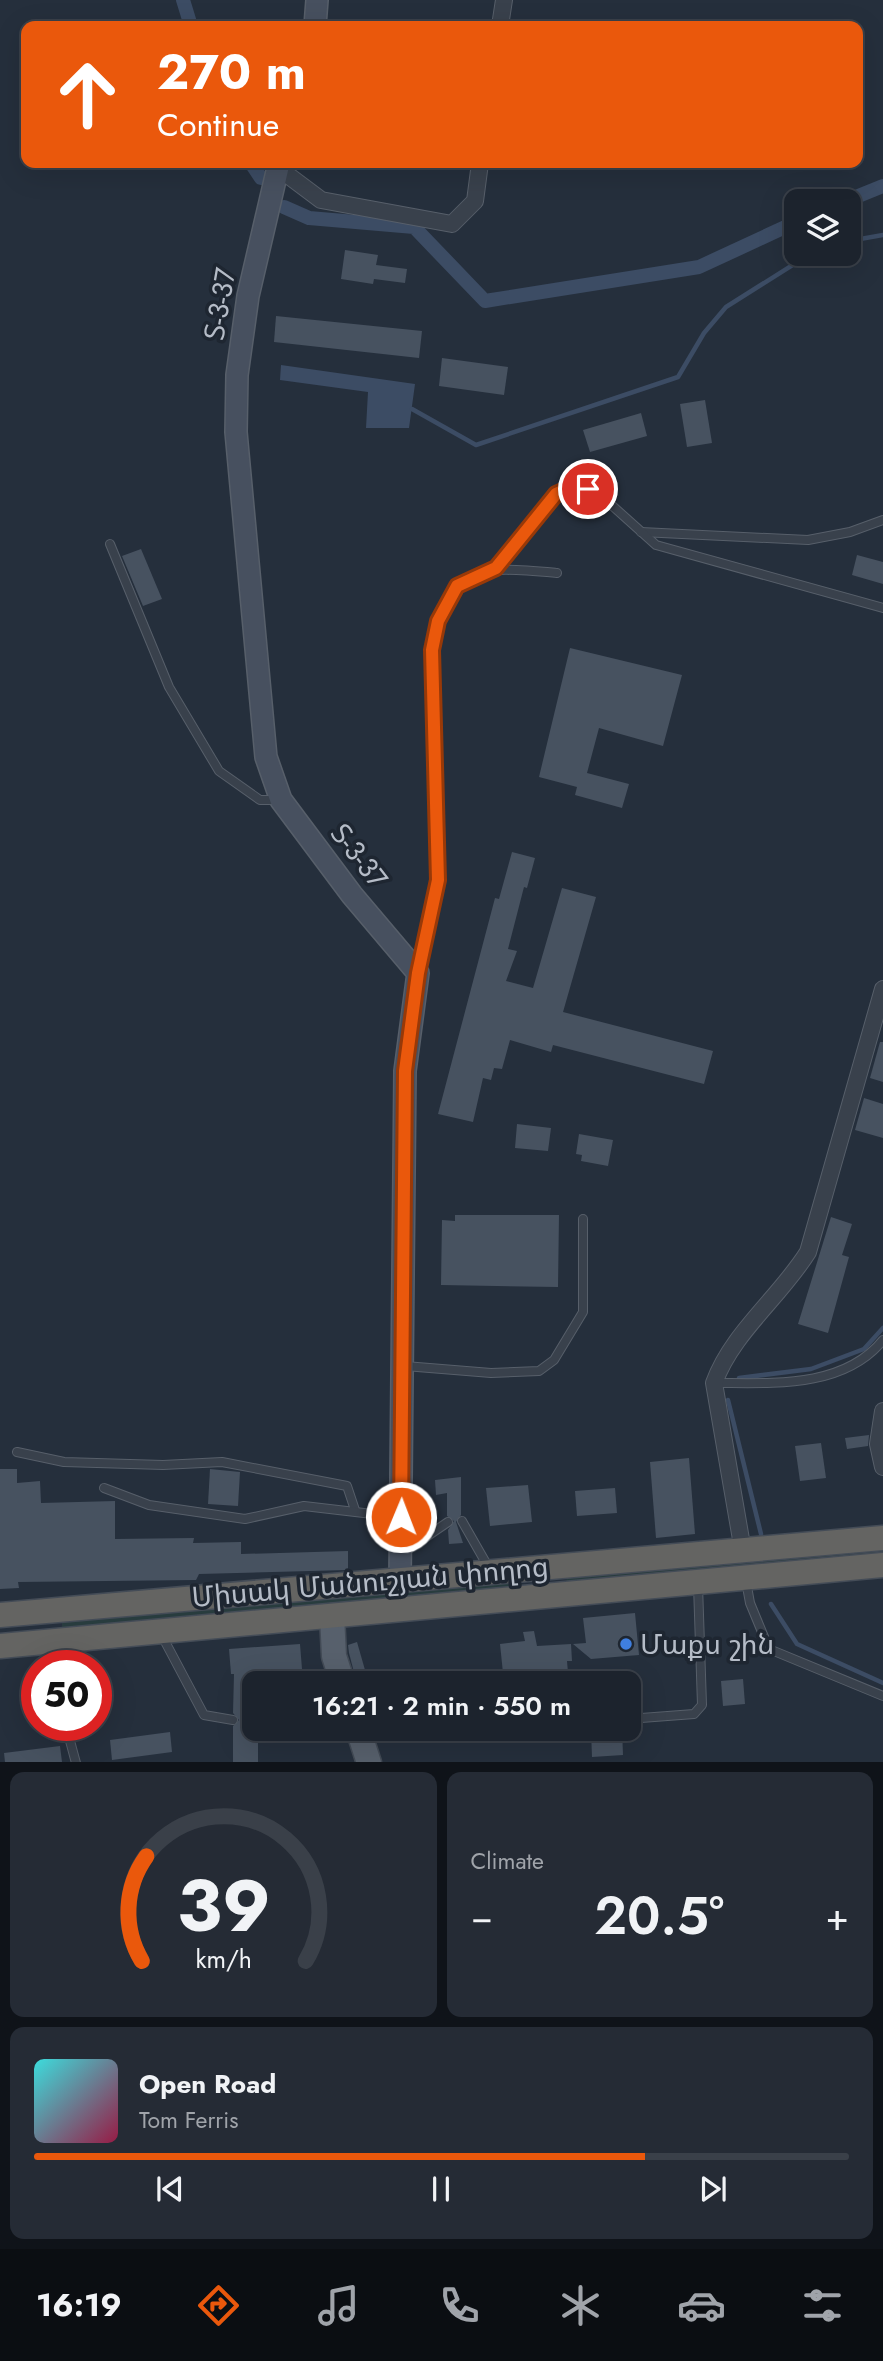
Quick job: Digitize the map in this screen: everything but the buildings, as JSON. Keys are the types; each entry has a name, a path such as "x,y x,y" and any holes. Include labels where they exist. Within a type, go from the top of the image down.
{"highway":[{"name":"Միսակ Մանուշյան փողոց","path":"0,1615 883,1538"},
{"name":"Միսակ Մանուշյան փողոց","path":"0,1646 883,1565"},
{"path":"535,1568 544,1581 536,1597"},
{"path":"40,1612 43,1642"}],"main road":[{"path":"315,21 317,0"},
{"name":"Տ-3-37","path":"277,168 248,296 237,374 236,432 266,757 281,800 352,895 418,973"},
{"path":"400,1580 405,1071 418,973"},
{"path":"332,1616 334,1656 339,1671"},
{"path":"362,1741 369,1762"}],"street":[{"path":"501,21 504,0"},
{"path":"282,168 321,200 452,224 475,201 479,168"},
{"path":"743,1552 714,1383 723,1358 792,1278 808,1252 883,989"},
{"path":"883,1411 878,1444 883,1467"}],"lane":[{"path":"418,973 438,880 432,650 438,621 457,586 496,568 556,494 567,489 588,489 656,545 883,608"},
{"path":"641,532 808,540 883,520"},
{"path":"110,544 169,687 219,771 260,800 281,800"},
{"path":"496,568 556,573"},
{"path":"402,1365 503,1373 539,1371 554,1360 583,1312 583,1219"},
{"path":"714,1383 780,1383 833,1375 873,1352 883,1340"},
{"path":"17,1452 64,1462 163,1465 222,1462 300,1475 347,1486 355,1510"},
{"path":"104,1488 149,1505 245,1520 304,1506 401,1517"},
{"path":"461,1521 492,1572"},
{"path":"401,1555 448,1522"},
{"path":"745,1578 750,1603 769,1649 883,1696"},
{"path":"641,1718 694,1714 702,1705 698,1582"},
{"path":"160,1631 204,1715 233,1720"},
{"path":"43,1642 47,1650"},
{"path":"70,1741 76,1762"}],"green space":[{"path":"883,1549 883,1555 567,1584 566,1576"},
{"path":"509,1582 510,1590 62,1629 62,1622"}],"water":[{"path":"281,365 415,384 409,428 366,428 368,392 280,380"}],"waterway":[{"path":"183,0 189,21"},
{"path":"254,168 261,178"},
{"path":"861,195 883,186"},
{"path":"284,207 309,218 414,227 485,301 699,267 784,228"},
{"path":"861,239 883,235"},
{"path":"412,409 476,445 678,377 704,333 726,307 791,266"},
{"path":"739,1378 811,1369 864,1349 883,1328"},
{"path":"728,1400 761,1534"},
{"path":"771,1604 797,1644 883,1683"}],"place":[{"name":"Մաքս շին","path":"626,1644"}],"route":[{"path":"401,1517 405,1071 418,973 438,880 432,650 438,621 457,586 469,578 496,568 556,494 567,489 588,489"}]}
